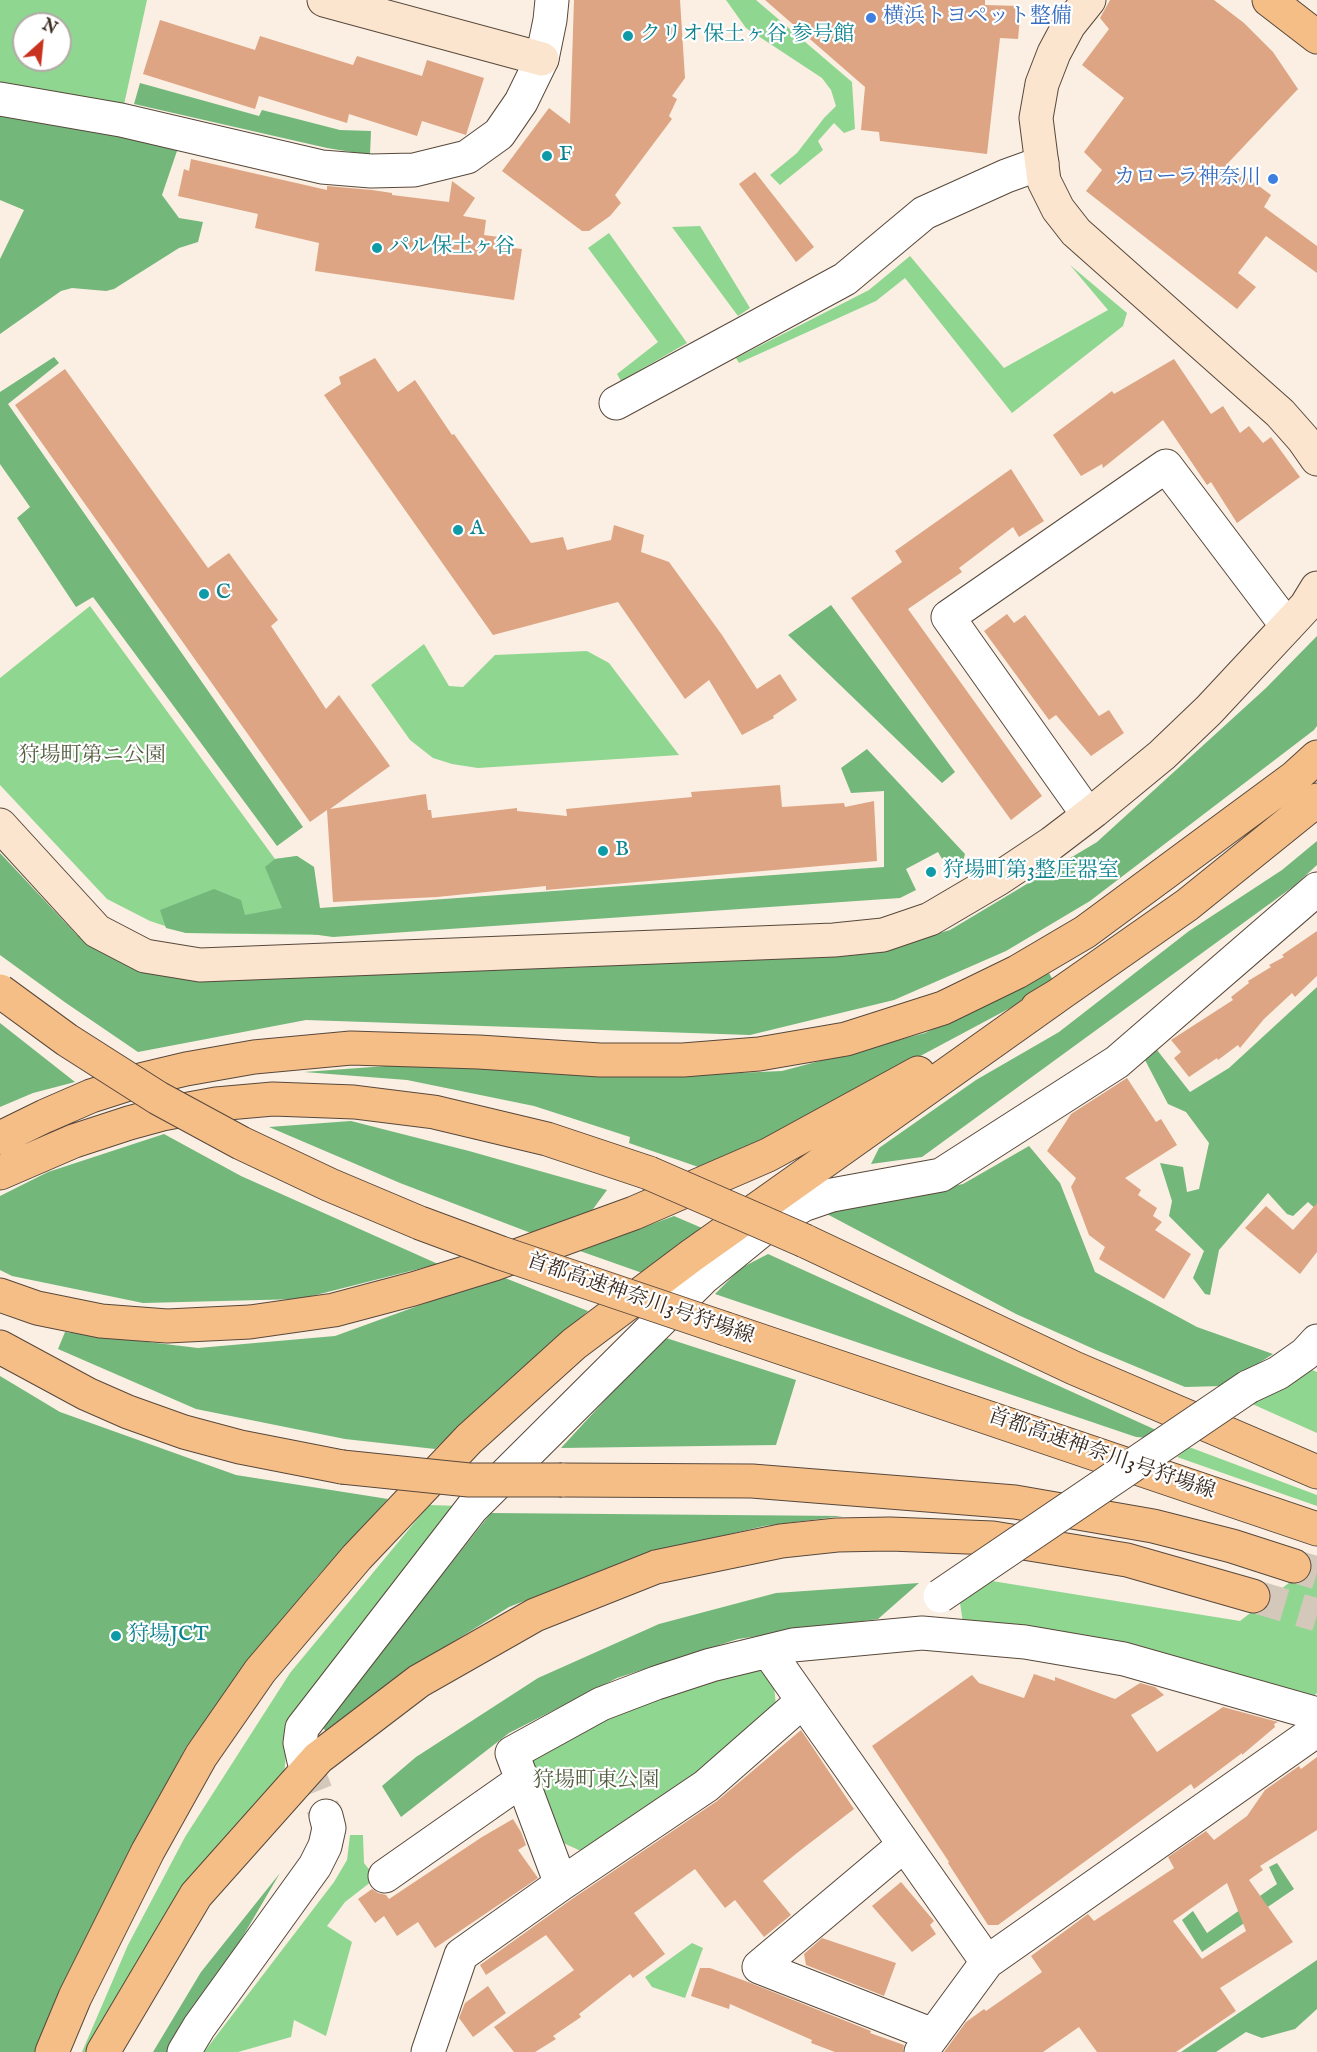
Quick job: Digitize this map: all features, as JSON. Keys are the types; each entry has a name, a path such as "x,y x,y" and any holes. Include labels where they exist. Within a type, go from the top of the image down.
{"highway":[{"path":"1269,0 1317,37"},
{"path":"0,1138 91,1096 144,1079 254,1057 351,1048 479,1052 600,1060 683,1060 759,1054 846,1039 943,1008 1017,972 1076,938 1295,777 1317,757"},
{"path":"52,2052 75,1997 148,1851 201,1756 260,1671 357,1557 469,1439 574,1344 691,1256 1187,905 1317,800"},
{"name":"首都高速神奈川3号狩場線","path":"0,991 67,1040 158,1098 241,1143 420,1222 480,1245 1317,1529"},
{"path":"0,1294 37,1308 101,1321 167,1326 250,1322 334,1310 413,1289 494,1264 634,1213 768,1155 1057,996"},
{"path":"0,1173 74,1141 129,1122 216,1104 273,1099 354,1102 434,1112 548,1139 649,1173 805,1241 1074,1368 1317,1472"},
{"path":"0,1347 87,1394 128,1412 184,1432 251,1449 342,1467 469,1480 752,1481 1015,1502 1153,1526 1232,1546 1294,1566"},
{"path":"103,2052 196,1895 318,1758 419,1682 535,1615 612,1584 656,1567 781,1541 837,1535 890,1534 993,1538 1116,1558 1253,1596"}],"street":[{"path":"324,0 542,59"},
{"path":"0,99 121,120 322,167 371,171 414,170 467,157 499,134 521,102 542,59 552,0"},
{"path":"1089,0 1069,25 1054,53 1042,84 1036,117 1044,180 1058,209 1076,232 1280,413 1317,459"},
{"path":"616,403 845,279 924,213 1006,176 1042,163"},
{"path":"1088,815 948,617 1166,466 1287,626"},
{"path":"0,825 97,931 145,956 200,965 834,940 883,935 930,919 998,879 1052,843 1088,815 1162,755 1209,710 1306,606 1317,588"},
{"path":"304,1761 300,1743 302,1728 472,1508 703,1278 763,1229 803,1205 832,1195 940,1175 1117,1062 1317,889"},
{"path":"922,1633 940,1596 1248,1387 1278,1373 1305,1354 1317,1341"},
{"path":"561,1884 512,1753 601,1704 711,1665 794,1645 922,1633 1025,1642 1124,1659 1317,1713"},
{"path":"768,1651 987,1962"},
{"path":"428,2052 461,1955 706,1786 803,1701"},
{"path":"904,1845 759,1967 927,2043 987,1962 1317,1730"},
{"path":"385,1876 522,1780"},
{"path":"184,2052 199,2027 315,1866 325,1846 328,1828 326,1816"}],"green space":[{"path":"0,0 147,0 123,109 0,85"},
{"path":"726,0 756,0 852,82 855,129 844,133 834,123 818,141 823,150 780,185 770,175 797,153 836,106 831,90 822,78 746,28"},
{"path":"140,83 259,116 262,110 340,130 371,131 370,155 327,148 134,104"},
{"path":"0,113 127,134 178,148 162,195 179,218 203,222 198,242 179,248 114,289 106,291 72,288 61,291 0,334 0,259 24,210 0,200"},
{"path":"700,226 750,308 738,316 672,227"},
{"path":"609,233 687,343 621,381 617,374 658,342 588,248"},
{"path":"910,256 1004,368 1108,310 1070,265 1127,313 1123,326 1012,413 905,278 876,301 739,363 736,358 869,290"},
{"path":"54,357 59,363 8,404 303,827 277,846 93,597 76,607 17,518 30,507 0,464 0,392"},
{"path":"831,605 955,772 942,783 788,635"},
{"name":"狩場町第ニ公園","path":"90,606 275,859 297,856 314,867 317,935 186,933 150,921 107,899 0,785 0,678"},
{"path":"1317,636 1317,726 1314,730 1090,901 1006,951 894,1000 750,1035 306,1020 138,1052 0,955 0,853 77,935 132,967 199,979 585,967 884,949 950,930 1097,842 1266,688"},
{"path":"424,644 449,686 463,687 495,655 587,651 609,663 679,755 478,768 433,758 410,740 371,685"},
{"path":"867,749 965,854 963,861 949,871 938,852 906,869 916,890 900,898 333,937 311,934 186,933 166,928 160,910 214,889 241,900 245,915 282,908 265,867 275,859 297,856 314,867 320,908 884,867 884,791 851,793 841,768"},
{"path":"1317,841 1317,865 1294,886 922,1157 871,1164 879,1148 976,1080 1059,1032 1189,931 1282,870"},
{"path":"1049,973 1055,984 707,1170 629,1143 630,1137 534,1106 407,1080 304,1072 400,1065 648,1077 782,1071 925,1033"},
{"path":"1317,987 1317,1210 1308,1202 1293,1216 1287,1214 1268,1193 1219,1250 1210,1295 1205,1294 1193,1278 1204,1251 1169,1216 1172,1201 1160,1163 1183,1167 1187,1192 1199,1189 1209,1143 1186,1112 1168,1104 1145,1060 1157,1050 1190,1092 1229,1068"},
{"path":"0,1023 75,1082 33,1093 0,1107"},
{"path":"351,1121 607,1190 585,1220 544,1238 400,1183 269,1127"},
{"path":"164,1134 241,1176 438,1264 300,1299 143,1303 12,1276 0,1270 0,1196 48,1172"},
{"path":"1029,1146 1060,1183 1095,1272 1197,1327 1273,1354 1223,1386 1185,1387 1016,1314 825,1213 963,1184"},
{"path":"674,1216 709,1231 648,1275 580,1251"},
{"path":"768,1254 1156,1430 1150,1438 1136,1437 715,1294 741,1268"},
{"path":"500,1276 588,1311 435,1449 345,1439 196,1409 58,1349 65,1332 198,1348 335,1336"},
{"path":"663,1337 796,1380 776,1445 561,1448"},
{"path":"1307,1368 1317,1372 1317,1433 1250,1403"},
{"path":"0,1376 60,1412 236,1475 388,1499 316,1578 186,1747 90,1930 39,2052 0,2052"},
{"path":"1189,1447 1317,1495 1317,1506 1177,1457"},
{"path":"429,1505 460,1506 289,1729 284,1774 90,2052 82,2052 128,1945 185,1837 290,1673"},
{"path":"491,1513 843,1516 764,1526 641,1555 509,1607 405,1672 326,1732 322,1726"},
{"path":"1317,1561 1317,1693 1308,1701 963,1623 960,1603 992,1581 1240,1621"},
{"path":"919,1583 878,1619 738,1639 617,1678 509,1733 401,1817 382,1786 416,1757 538,1678 659,1624 776,1593"},
{"name":"狩場町東公園","path":"760,1667 774,1687 777,1714 592,1856 561,1842 524,1756 606,1711"},
{"path":"350,1835 363,1835 364,1863 376,1878 345,1902 327,1926 352,1942 326,2036 294,2020 291,2037 238,2052 204,2052 334,1882 347,1860"},
{"path":"1277,1863 1294,1889 1202,1952 1182,1920 1193,1911 1207,1933 1277,1884 1269,1867"},
{"path":"280,1873 170,2052 153,2052 201,1972"},
{"path":"692,1943 703,1948 685,1998 652,1987 645,1977"},
{"path":"1317,1960 1317,2009 1295,2029 1262,2038 1246,2032 1216,2052 1181,2052"}],"building":[{"path":"574,0 680,0 685,78 672,96 677,99 669,116 672,119 615,195 621,203 610,216 589,231 582,231 502,171 549,108 570,124"},
{"path":"765,0 985,0 985,5 1021,6 1018,39 1000,38 987,154 880,141 879,132 861,130 865,87"},
{"path":"1110,0 1214,0 1244,23 1273,52 1298,89 1228,163 1271,195 1264,207 1317,246 1317,273 1266,236 1238,273 1256,287 1237,309 1086,191 1102,170 1084,152 1124,98 1082,65 1109,29 1100,18"},
{"path":"160,20 255,50 260,36 353,65 357,56 422,76 427,60 484,78 466,135 422,121 417,136 349,114 347,123 259,96 255,109 143,74"},
{"path":"191,159 327,190 327,186 372,190 392,193 392,195 449,202 452,181 475,198 463,216 486,220 484,235 514,239 513,248 522,249 514,300 315,271 319,243 255,228 258,214 178,196 184,169 189,171"},
{"path":"755,172 814,247 796,262 739,184"},
{"name":"A","path":"375,358 398,392 415,380 531,543 563,537 567,550 611,540 614,525 644,535 641,552 669,562 722,635 757,689 780,674 797,700 773,716 774,718 742,735 709,680 685,699 618,602 493,635 324,395 341,384 339,377"},
{"path":"1174,359 1211,414 1223,406 1240,433 1249,426 1263,443 1271,437 1300,477 1237,523 1211,482 1207,485 1163,420 1103,468 1102,464 1081,476 1053,435 1112,391 1114,394"},
{"path":"65,369 208,568 229,553 278,620 271,626 326,709 339,695 390,766 330,809 426,794 428,810 431,810 432,818 517,808 517,811 567,816 566,809 692,797 691,792 780,785 782,807 844,803 845,807 874,801 877,861 546,890 546,886 437,897 333,902 327,810 310,822 15,405"},
{"path":"1011,469 1044,521 1019,537 1013,527 959,568 962,572 908,609 1042,796 1011,820 851,598 902,562 895,551"},
{"path":"1007,614 1014,623 1025,615 1099,716 1109,710 1124,733 1091,756 1056,715 1049,720 984,631"},
{"path":"1317,931 1317,976 1295,997 1292,993 1264,1019 1240,1048 1238,1045 1189,1077 1174,1058 1181,1052 1171,1040 1233,1000 1231,997 1249,983 1248,981 1271,967 1269,965 1284,957 1282,955"},
{"path":"1127,1078 1156,1122 1161,1119 1177,1145 1125,1178 1141,1190 1138,1195 1157,1208 1153,1216 1162,1222 1155,1230 1191,1254 1164,1299 1099,1259 1105,1247 1089,1235 1071,1187 1076,1178 1047,1151 1071,1114"},
{"path":"1317,1203 1317,1252 1300,1274 1245,1228 1266,1206 1293,1230"},
{"path":"1034,1674 1055,1681 1055,1677 1115,1699 1140,1683 1155,1687 1164,1695 1131,1715 1157,1752 1223,1707 1278,1722 1242,1755 1242,1753 1194,1789 1191,1784 998,1925 988,1925 872,1746 972,1675 979,1683 1024,1698"},
{"path":"801,1730 854,1809 763,1881 791,1915 764,1937 735,1900 725,1908 695,1869 634,1913 665,1954 633,1978 630,1974 579,2014 581,2017 553,2036 556,2039 535,2052 514,2052 494,2027 574,1970 546,1935 486,1975 480,1965 572,1899 717,1801"},
{"path":"1317,1757 1317,1830 1260,1866 1263,1870 1249,1880 1293,1942 1220,1988 1236,2011 1176,2052 1097,2052 1079,2027 1043,2052 944,2052 966,2022 984,2009 986,2011 1042,1972 1031,1956 1088,1914 1094,1921 1174,1868 1168,1857 1206,1831 1214,1840 1247,1816 1265,1790 1299,1766 1301,1769","holes":["1227,1883 1246,1931 1202,1959 1173,1921"]},
{"path":"513,1819 526,1845 518,1850 538,1878 435,1948 418,1922 397,1936 384,1916 375,1923 358,1899 372,1889 386,1895 389,1899"},
{"path":"901,1882 934,1921 930,1925 936,1934 912,1952 872,1906"},
{"path":"822,1938 896,1963 884,1996 806,1965 804,1954"},
{"path":"700,1968 710,1968 748,1982 871,2031 870,2033 904,2045 903,2052 835,2052 730,2004 729,2009 691,1996"},
{"path":"488,1986 506,2013 473,2037 459,2018 465,2003"}],"tunnel":[{"path":"1294,1566 1317,1573"},
{"path":"1253,1596 1317,1615"},
{"path":"304,1761 326,1816"}],"place":[{"name":"横浜トヨペット整備","path":"871,18"},
{"name":"クリオ保土ヶ谷 参号館","path":"628,36"},
{"name":"F","path":"547,156"},
{"name":"カローラ神奈川","path":"1273,179"},
{"name":"パル保土ヶ谷","path":"377,248"},
{"name":"A","path":"458,530"},
{"name":"C","path":"204,594"},
{"name":"B","path":"603,851"},
{"name":"狩場町第3整圧器室","path":"931,872"},
{"name":"狩場JCT","path":"116,1636"}]}
